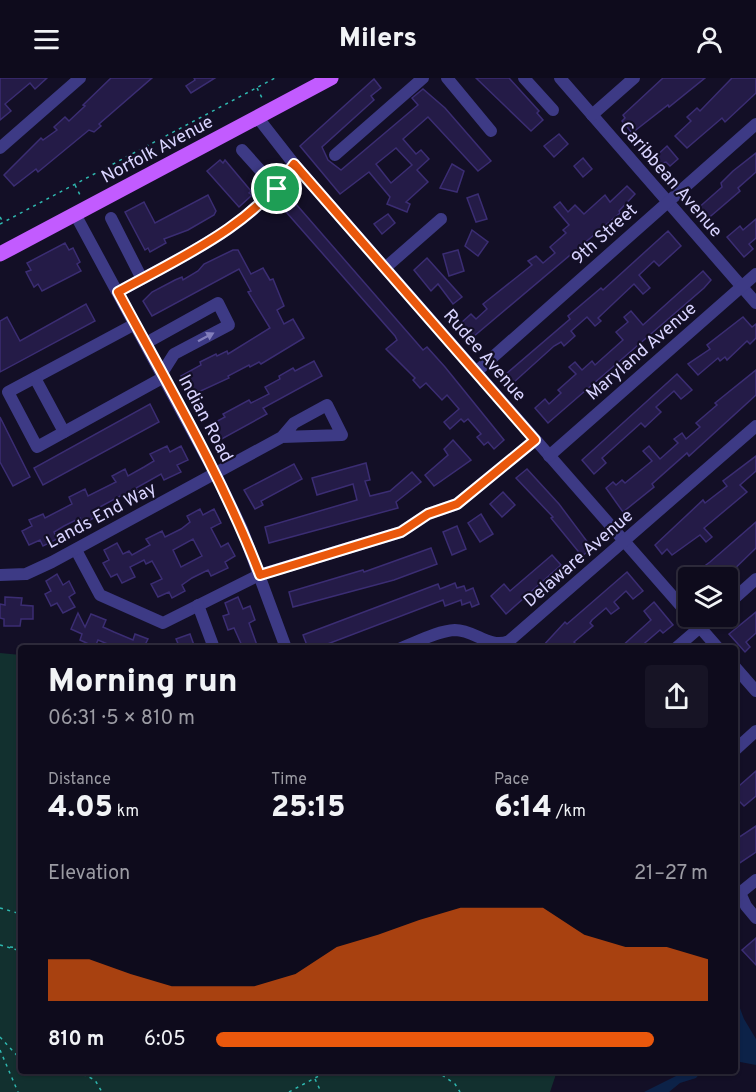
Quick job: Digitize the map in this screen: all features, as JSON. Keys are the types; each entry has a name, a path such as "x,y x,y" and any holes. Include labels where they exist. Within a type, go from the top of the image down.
{"main road":[{"name":"Norfolk Avenue","path":"0,254 331,78"}],"street":[{"path":"0,148 80,78"},
{"path":"335,155 423,78"},
{"path":"447,78 491,131"},
{"path":"524,78 553,110"},
{"name":"Caribbean Avenue","path":"560,78 756,303"},
{"path":"592,115 634,78"},
{"name":"Rudee Avenue","path":"258,118 294,164 678,602"},
{"name":"9th Street","path":"476,372 756,124"},
{"path":"242,150 277,189"},
{"path":"118,292 225,232 277,189 294,164"},
{"name":"Indian Road","path":"75,214 216,475 242,529 285,645"},
{"path":"111,218 142,279"},
{"path":"385,268 441,219"},
{"name":"Maryland Avenue","path":"549,456 756,274"},
{"path":"135,324 8,392 37,447 163,375 174,354 229,325 218,303 146,343"},
{"path":"35,378 64,432"},
{"name":"Delaware Avenue","path":"409,645 445,631 456,630 493,644 509,641 756,426"},
{"name":"Lands End Way","path":"0,575 26,574 76,550 216,475 282,436"},
{"path":"76,550 100,595 163,623 260,575 401,532 428,514 457,504 535,440"},
{"path":"738,595 756,579"},
{"path":"198,605 213,645"},
{"path":"679,645 700,627"},
{"name":"Rudee Avenue","path":"700,627 715,645"},
{"path":"738,670 756,691"},
{"path":"738,747 756,731"},
{"path":"756,880 738,895 756,918"}],"path":[{"path":"0,217 2,223 275,78"},
{"path":"257,88 265,103"},
{"path":"75,184 83,200"},
{"path":"0,908 18,913"},
{"path":"0,946 18,949"},
{"path":"0,1037 18,1057"},
{"path":"0,1050 18,1092"},
{"path":"82,1074 95,1080 102,1092"},
{"path":"289,1092 322,1074"},
{"path":"440,1074 455,1084 460,1092"},
{"path":"314,1078 321,1092"}],"green space":[{"path":"0,653 18,655 18,1074 556,1074 550,1092 0,1092"}],"water":[{"path":"738,1003 756,1039 756,1065 738,1062"},
{"path":"680,1074 699,1074 696,1078 680,1083 669,1092 644,1092"}],"building":[{"path":"0,78 47,78 35,89 30,83 5,104 11,111 0,120"},
{"path":"111,78 152,78 99,124 101,126 94,132 89,130 38,172 36,169 14,186 4,175 41,138 43,140 57,130 54,127 65,117 69,121"},
{"path":"194,78 215,78 191,93 186,86 195,80"},
{"path":"476,78 509,78 539,111 537,113 543,120 531,131"},
{"path":"663,78 705,78 632,133 622,121 625,118 623,115"},
{"path":"732,78 756,78 756,93 725,122 722,118 687,148 675,136 691,121 687,117 697,108 700,111"},
{"path":"374,79 381,88 371,96 374,100 322,147 328,160 341,170 418,105 412,98 423,89 445,108 491,161 478,171 428,117 403,139 416,154 421,150 429,159 417,170 428,182 406,202 410,204 407,212 387,204 390,197 369,172 340,194 300,146","holes":["396,148 412,165 391,183 376,164"]},
{"path":"559,134 568,144 554,157 544,146"},
{"path":"667,146 678,159 670,166 666,162 659,164 654,158"},
{"path":"756,153 756,172 738,188 740,191 705,221 696,210 722,187 721,183 733,171"},
{"path":"583,158 592,169 583,177 574,166"},
{"path":"220,160 223,163 225,160 251,191 249,193 252,195 239,207 207,171"},
{"path":"452,164 464,171 457,192 440,188"},
{"path":"627,186 635,194 619,211 620,213 473,337 461,323 471,314 476,319 487,309 483,304 532,265 528,261 536,256 543,263 555,253 550,247 566,233 563,230 569,225 554,207 560,202 568,212 575,205 584,214 605,195 610,202"},
{"path":"478,194 487,219 476,222 467,198"},
{"path":"208,195 216,211 214,215 188,230 164,239 166,243 150,252 148,248 145,250 125,212 144,202 155,223"},
{"path":"289,196 423,350 427,347 445,367 504,440 494,449 488,442 484,445 477,437 481,434 468,419 464,422 461,419 450,429 444,422 459,409 447,395 442,400 426,383 420,388 413,380 415,378 386,349 397,340 395,336 280,205"},
{"path":"388,214 395,223 382,234 374,224"},
{"path":"756,219 756,238 749,244 753,249 744,257 727,237 740,226 743,230"},
{"path":"472,230 488,242 478,256 465,246"},
{"path":"668,231 681,246 659,266 654,261 639,275 650,288 643,294 634,284 598,318 601,321 595,326 587,317 571,331 575,336 564,346 561,342 554,346 513,383 506,374 570,319 568,316 601,288 603,290"},
{"path":"65,243 69,250 73,248 80,262 77,264 81,271 42,291 38,284 34,287 26,272 31,270 27,263"},
{"path":"233,250 238,250 251,274 263,268 270,280 273,279 284,306 277,310 284,324 293,319 304,338 261,364 259,362 250,367 249,365 228,376 229,378 192,395 181,376 201,365 200,362 216,354 217,356 227,351 228,354 270,328 248,292 251,291 239,269 152,316 143,301 152,292 182,277 183,280 198,271 204,264"},
{"path":"458,250 464,271 449,276 443,254"},
{"path":"427,258 462,297 453,304 438,284 431,291 414,270"},
{"path":"703,271 711,280 704,288 548,423 535,408 545,399 549,404 561,393 558,390 576,374 569,367 575,362 582,370 592,361 595,365 623,340 616,332 628,322 624,317 631,311 643,325"},
{"path":"86,304 95,321 0,372 0,321 7,317 20,341"},
{"path":"743,317 752,327 756,324 756,338 750,344 747,341 727,360 725,357 720,361 718,358 698,375 688,364 710,349 707,345"},
{"path":"314,361 322,376 263,408 267,414 218,441 210,425 225,417 223,414 249,400 251,403 269,394 265,387 280,379 279,376 293,368 295,371"},
{"path":"756,370 756,395 689,456 687,453 652,484 654,487 623,512 606,488 613,482 616,485 622,480 625,483 652,461 643,451 649,446 660,459 678,443 674,439 682,433 686,439 700,427 696,423 717,405 715,403"},
{"path":"677,374 692,390 681,399 674,391 656,407 661,412 645,427 641,423 602,458 606,463 594,474 582,460"},
{"path":"150,404 159,422 43,485 34,468"},
{"path":"0,417 30,477 13,486 0,462"},
{"path":"453,440 471,460 434,486 425,475 448,455 444,449"},
{"path":"167,446 170,452 181,446 188,460 177,465 181,472 164,480 161,474 136,488 139,494 125,501 122,495 96,509 99,515 83,524 80,518 64,526 54,532 57,539 43,546 40,540 29,545 22,531 32,526 29,520 43,514 45,518 72,504 69,497 85,489 88,496 116,482 112,476 125,469 128,476 154,461 150,454"},
{"path":"756,456 756,471 740,485 747,492 704,528 712,537 706,542 700,535 672,555 667,549 662,554 655,545 703,500 705,503 727,486 723,481"},
{"path":"366,463 370,480 365,481 370,496 390,491 412,472 421,482 396,502 398,508 269,543 265,527 357,500 353,484 317,495 312,478"},
{"path":"294,464 302,479 261,501 263,505 255,509 244,490"},
{"path":"527,469 559,504 592,548 582,556 551,518 553,517 516,478"},
{"path":"503,492 515,505 502,517 490,504"},
{"path":"200,509 203,515 214,509 221,523 211,528 221,547 228,543 235,556 225,562 228,568 211,576 208,570 192,578 182,585 185,591 172,598 169,592 158,597 151,584 162,579 152,561 146,564 144,560 130,567 135,577 122,583 117,574 111,577 103,563 109,560 104,550 117,543 123,554 129,551 132,555 150,545 146,539 162,531 165,537 181,529 190,522 187,516","holes":["193,539 202,556 181,567 173,550"]},
{"path":"481,514 493,534 480,542 468,523"},
{"path":"756,522 756,548 736,567 703,567"},
{"path":"457,526 466,549 452,555 443,532"},
{"path":"431,548 437,564 394,580 293,607 289,592 363,570 364,572"},
{"path":"552,555 561,565 506,614 491,596 504,584 510,591"},
{"path":"627,572 643,591 633,599 626,591 614,602 619,608 611,614 606,608 592,620 590,623 593,626 574,642 577,645 544,645 565,622 567,624"},
{"path":"57,574 63,585 69,581 75,593 69,597 75,607 63,613 57,603 51,606 45,594 51,591 46,581"},
{"path":"455,583 457,588 464,586 466,591 473,588 479,604 472,607 470,602 462,605 461,600 445,606 443,600 325,645 307,645 303,635 438,584 440,589"},
{"path":"5,597 22,598 21,605 33,606 33,619 21,619 20,626 4,626 4,619 0,618 0,604 5,605"},
{"path":"238,597 243,609 250,606 255,620 249,623 257,645 242,645 234,628 228,630 223,616 229,614 225,603"},
{"path":"654,602 673,625 663,633 660,630 642,645 623,645 651,620 644,611"},
{"path":"756,612 756,633 746,642 750,647 745,652 729,634"},
{"path":"78,613 85,627 91,614 106,620 103,627 114,632 133,640 135,634 148,639 145,645 110,645 98,640 96,645 91,645 80,640 82,634 71,629"},
{"path":"190,634 194,645 179,645 176,639"},
{"path":"756,771 756,796 744,806 738,802 739,786"},
{"path":"756,826 756,852 738,864 738,838"},
{"path":"756,938 756,965 742,950"}],"route":[{"path":"294,164 535,440 480,487 450,508 428,514 401,532 260,575 242,529 216,475 118,292 225,232 277,189 294,164"}]}
